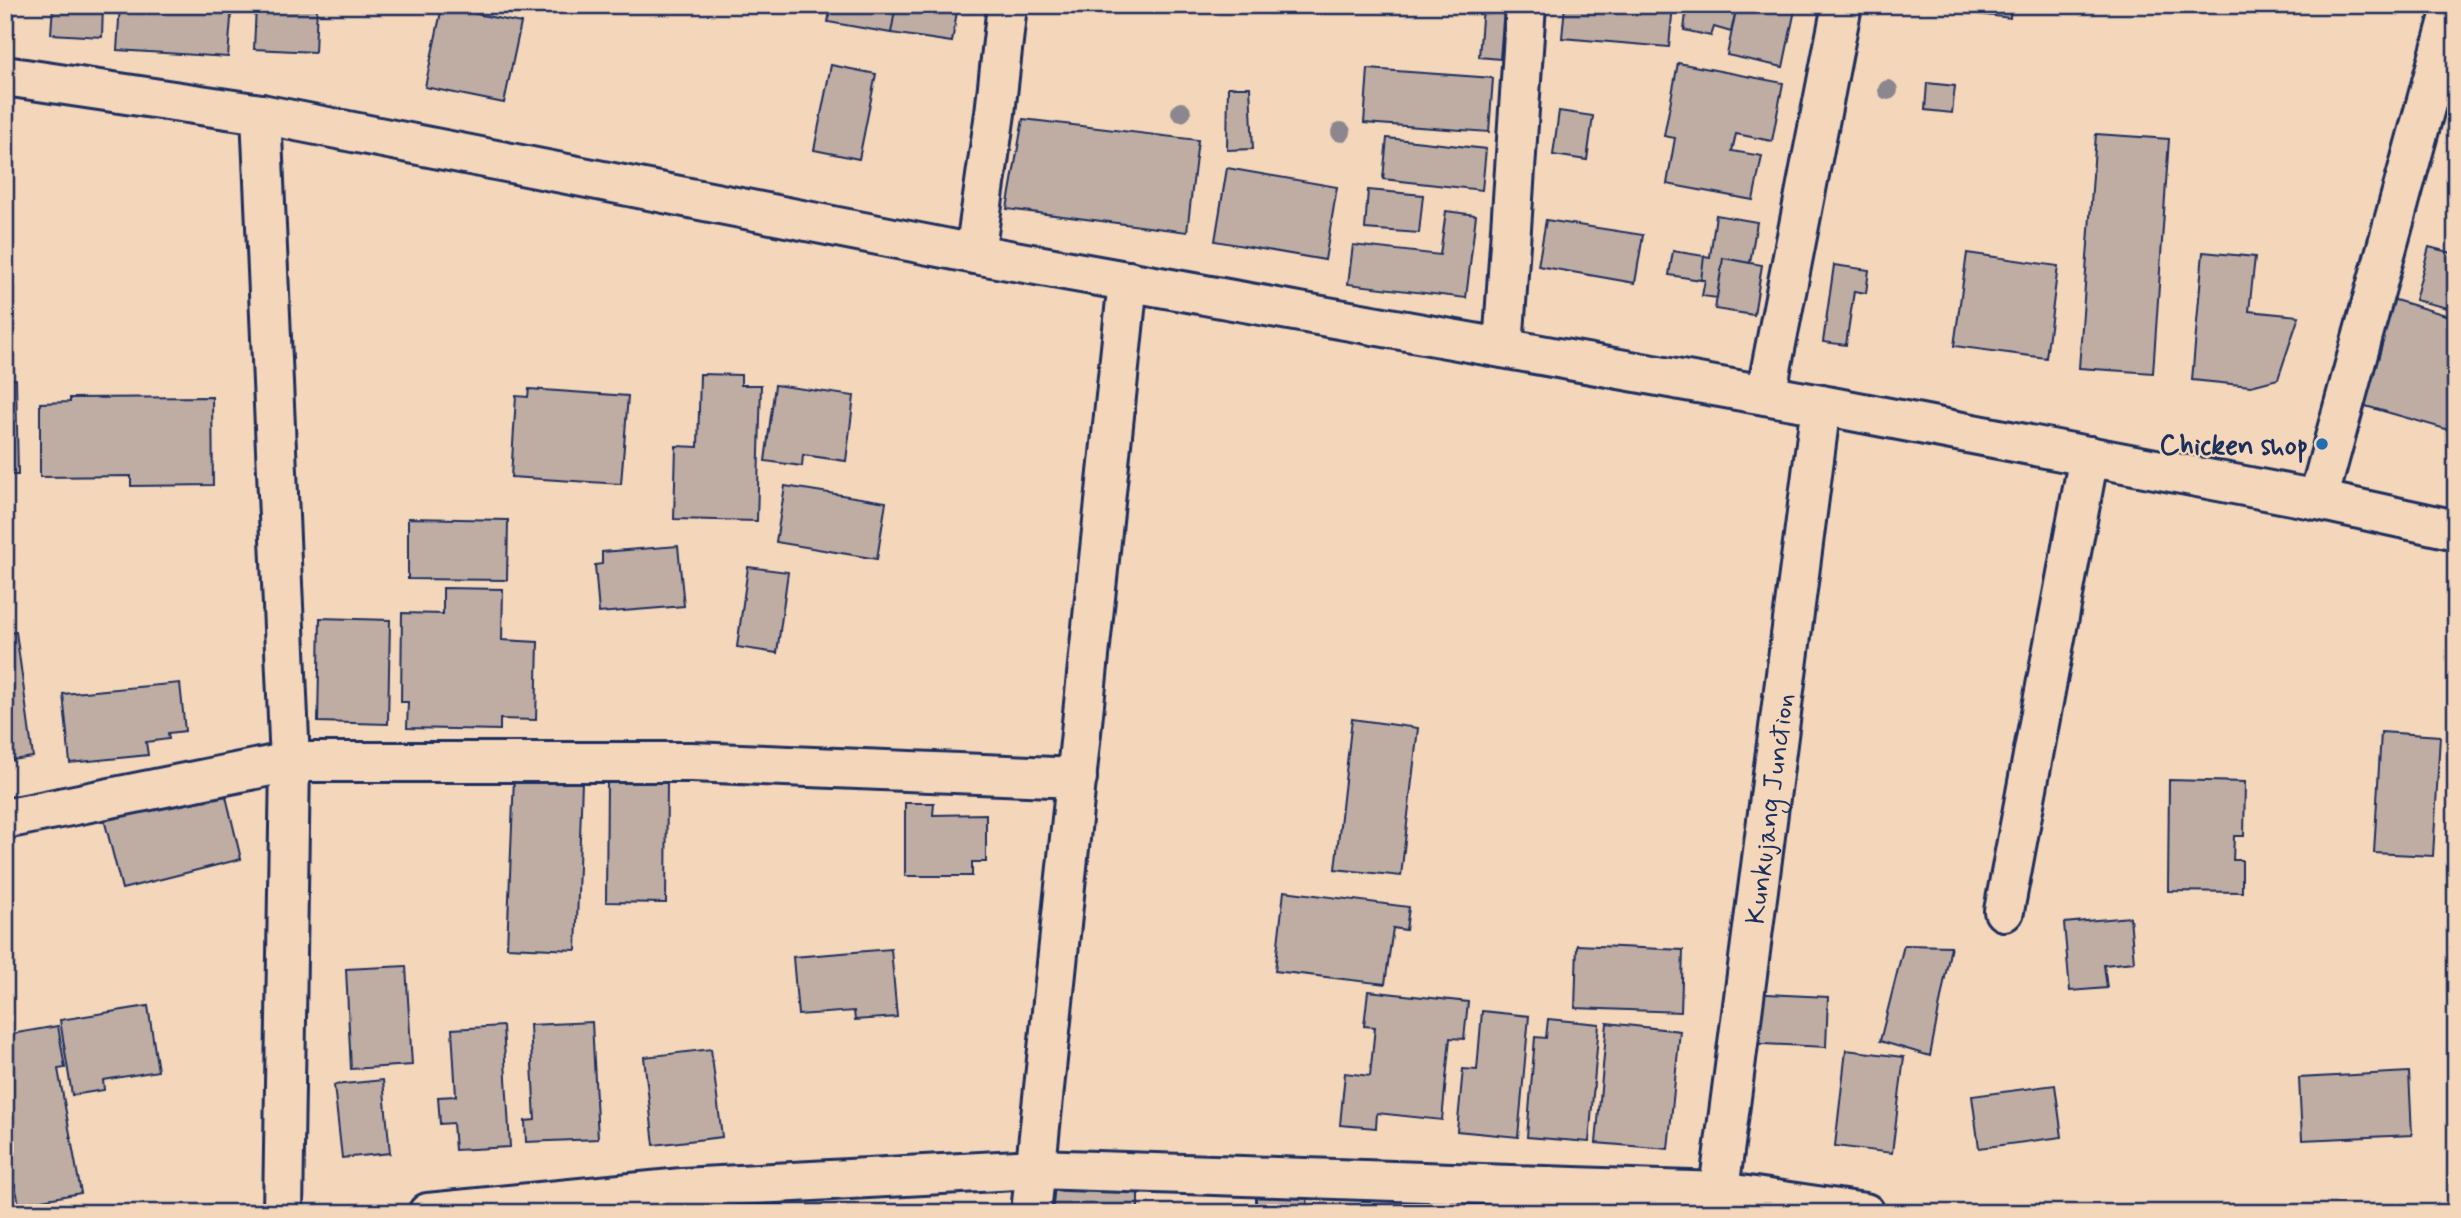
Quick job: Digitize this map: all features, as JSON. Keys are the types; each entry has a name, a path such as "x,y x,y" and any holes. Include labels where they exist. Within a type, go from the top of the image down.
{"street":[{"path":"975,254 1007,5"},
{"path":"1503,348 1526,5"},
{"path":"1766,395 1842,5"},
{"path":"2318,500 2453,5"},
{"path":"5,76 261,114 975,254 1821,405 2318,500 2456,530"},
{"path":"261,114 290,762 284,1213"},
{"path":"1031,1213 1128,281"},
{"name":"Kunkujang Junction","path":"1718,1202 1821,405"},
{"path":"2004,911 2089,456"},
{"path":"5,820 290,762 691,762 1077,778"},
{"path":"428,1213 681,1200 1037,1169 1718,1202 1865,1213"}],"building":[{"path":"53,5 103,5 102,37 51,34"},
{"path":"120,5 232,5 228,57 117,50"},
{"path":"256,5 317,5 315,52 254,49"},
{"path":"831,5 896,5 891,33 828,22"},
{"path":"896,5 958,5 952,42 891,33"},
{"path":"1565,5 1673,5 1669,47 1562,38"},
{"path":"1687,5 1737,5 1731,32 1714,27 1711,36 1684,30"},
{"path":"1737,5 1796,5 1783,67 1727,55"},
{"path":"1969,5 2011,5 2010,18 1968,13"},
{"path":"1483,6 1504,7 1500,59 1479,57"},
{"path":"442,7 521,23 504,103 425,87"},
{"path":"1678,63 1783,83 1772,141 1736,134 1732,151 1762,156 1753,200 1667,184 1675,138 1664,136"},
{"path":"831,65 876,74 859,159 814,150"},
{"path":"1368,69 1493,78 1489,132 1364,123"},
{"path":"1927,83 1955,86 1952,113 1925,110"},
{"path":"1228,87 1250,87 1253,149 1227,150"},
{"path":"1559,111 1593,116 1587,160 1553,155"},
{"path":"1023,119 1198,140 1187,232 1007,209"},
{"path":"2096,134 2169,139 2153,373 2079,368"},
{"path":"1387,138 1486,149 1482,190 1383,179"},
{"path":"1227,168 1337,187 1325,260 1215,241"},
{"path":"1368,190 1423,195 1419,233 1365,229"},
{"path":"1446,211 1476,215 1466,298 1348,284 1353,245 1440,255"},
{"path":"1716,215 1757,222 1750,263 1723,258 1717,298 1702,296 1705,280 1701,280 1704,256 1710,257"},
{"path":"1546,220 1643,235 1635,283 1538,266"},
{"path":"2429,247 2456,254 2456,310 2415,300"},
{"path":"1673,251 1704,256 1701,280 1669,275"},
{"path":"2203,252 2255,257 2249,311 2299,316 2278,379 2251,386 2192,380"},
{"path":"1967,253 2058,266 2046,358 1954,346"},
{"path":"1723,258 1762,265 1754,315 1715,309"},
{"path":"1834,265 1869,270 1866,293 1854,291 1846,345 1823,342"},
{"path":"2392,299 2456,318 2456,432 2362,405"},
{"path":"700,374 741,375 741,385 761,385 757,521 674,519 676,446 698,447"},
{"path":"16,379 18,475 5,475 5,380"},
{"path":"775,385 854,396 846,461 803,455 802,466 765,461"},
{"path":"529,389 628,396 621,484 511,477 516,396 528,397"},
{"path":"212,397 213,485 131,486 131,476 40,477 40,403 70,402 70,398"},
{"path":"785,486 886,502 877,559 776,542"},
{"path":"408,518 508,520 507,580 408,579"},
{"path":"678,546 684,606 599,613 595,565 602,564 602,552"},
{"path":"748,567 788,572 777,653 737,647"},
{"path":"443,588 503,589 502,640 538,642 536,720 500,719 500,730 407,728 408,702 401,702 402,613 443,614"},
{"path":"320,618 390,620 388,724 318,722"},
{"path":"16,632 33,757 5,761 5,634"},
{"path":"180,683 185,731 168,733 169,739 146,742 148,755 70,763 63,694"},
{"path":"1352,719 1418,728 1401,876 1335,869"},
{"path":"2381,732 2440,736 2433,856 2374,853"},
{"path":"514,778 582,781 576,950 507,947"},
{"path":"2169,780 2245,782 2244,836 2234,836 2233,860 2242,860 2242,892 2168,891"},
{"path":"607,782 667,783 666,903 606,902"},
{"path":"224,788 241,859 122,889 104,819"},
{"path":"905,803 934,803 933,815 986,814 986,862 972,862 972,876 905,876"},
{"path":"1284,891 1409,907 1406,930 1393,928 1385,984 1275,971"},
{"path":"2130,917 2134,962 2104,965 2107,988 2070,991 2064,923"},
{"path":"1577,945 1683,950 1681,1012 1575,1008"},
{"path":"1904,945 1951,946 1930,1056 1880,1041"},
{"path":"891,949 897,1017 855,1020 854,1011 798,1015 793,957"},
{"path":"406,966 412,1065 351,1069 346,969"},
{"path":"1368,991 1468,1002 1464,1039 1450,1038 1442,1120 1377,1113 1376,1128 1340,1125 1345,1073 1370,1076 1375,1027 1364,1026"},
{"path":"1747,993 1828,997 1826,1047 1744,1043"},
{"path":"148,1006 158,1071 103,1080 104,1090 72,1095 60,1020"},
{"path":"1482,1011 1529,1016 1518,1137 1457,1131 1463,1069 1477,1070"},
{"path":"1548,1019 1599,1024 1589,1142 1527,1137 1535,1037 1546,1038"},
{"path":"592,1022 598,1139 526,1142 525,1121 535,1120 530,1025"},
{"path":"1607,1023 1680,1031 1668,1149 1596,1143"},
{"path":"58,1026 65,1068 58,1069 81,1193 19,1204 15,1185 5,1187 5,1035"},
{"path":"503,1026 510,1147 455,1150 453,1123 440,1124 438,1097 456,1096 452,1029"},
{"path":"711,1049 722,1137 654,1145 644,1057"},
{"path":"1846,1050 1904,1057 1892,1153 1835,1146"},
{"path":"2409,1072 2412,1135 2302,1140 2299,1078"},
{"path":"383,1080 390,1153 342,1158 334,1085"},
{"path":"2055,1085 2062,1137 1979,1148 1972,1096"},
{"path":"1035,1187 1138,1190 1138,1213 1034,1213"},
{"path":"1256,1194 1307,1195 1307,1209 1334,1209 1334,1213 1256,1213"}],"place":[{"name":"Chicken shop","path":"2322,444"}]}
